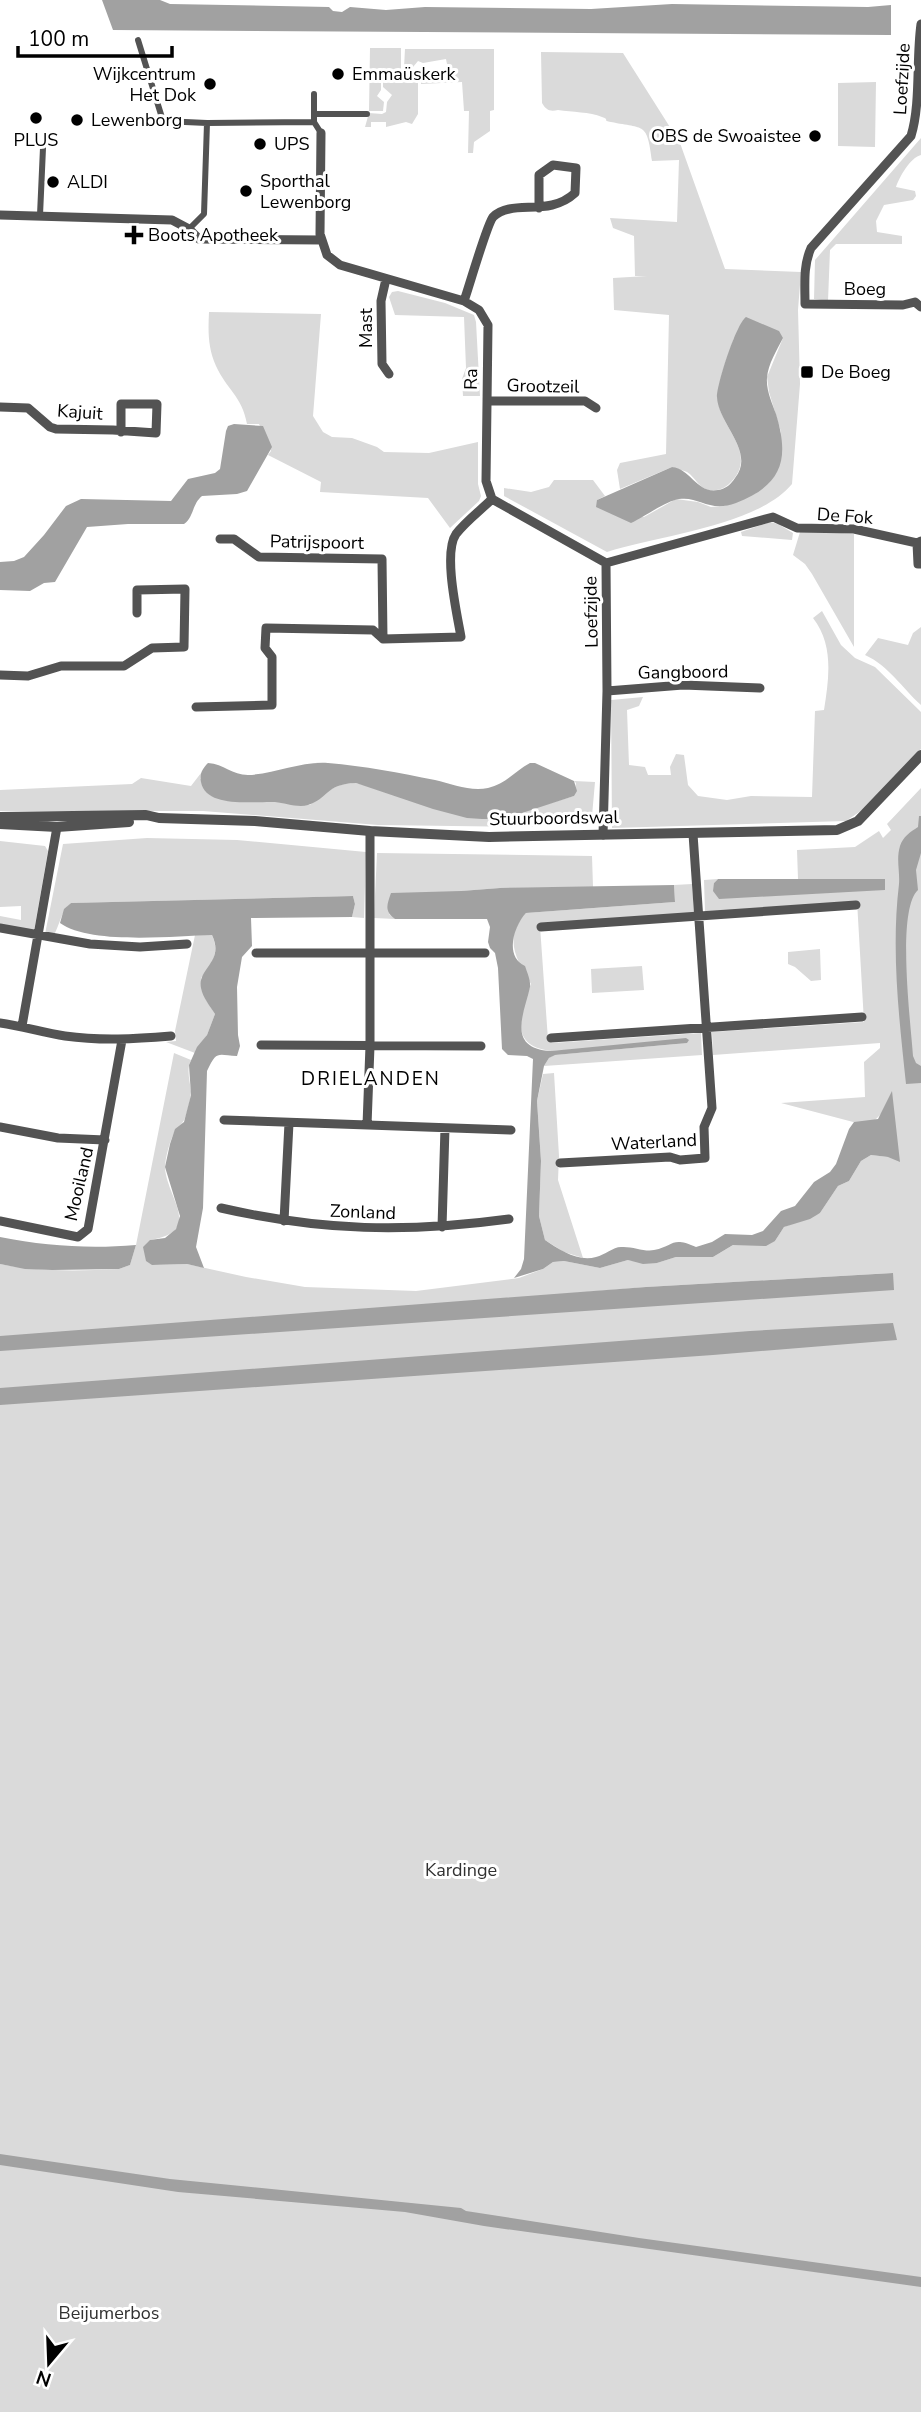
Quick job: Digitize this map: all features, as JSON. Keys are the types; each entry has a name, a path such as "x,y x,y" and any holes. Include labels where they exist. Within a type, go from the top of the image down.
{"street":[{"name":"Loefzijde","path":"805,304 804,272 811,248 918,128 921,24"},
{"path":"138,40 163,121"},
{"path":"0,215 150,217 172,220 189,229 199,239 321,240 321,133 314,122 314,94"},
{"path":"314,114 367,114"},
{"path":"155,123 314,122"},
{"path":"189,229 204,214 207,123"},
{"path":"40,215 43,148"},
{"path":"464,301 491,218 506,209 538,208 566,202 575,193 576,168 553,165 539,175 538,208"},
{"name":"Ra","path":"321,240 327,255 340,265 464,301 479,310 488,325 486,481 492,499"},
{"name":"Mast","path":"386,279 381,301 382,363 389,374"},
{"name":"Boeg","path":"805,304 903,305 915,302 921,307"},
{"name":"Grootzeil","path":"487,401 585,401 596,408"},
{"name":"Kajuit","path":"0,407 27,408 56,429 113,430 121,432 156,433 157,404 121,404 121,432"},
{"path":"196,707 272,705 272,657 265,649 266,628 373,630 383,639 461,637 455,608 451,551 455,535 492,499 606,563"},
{"name":"Loefzijde","path":"603,835 607,691 606,563 773,517"},
{"name":"De Fok","path":"773,517 797,528 854,529 919,542 918,564 921,564"},
{"name":"Patrijspoort","path":"220,539 234,539 259,557 382,559 383,639"},
{"path":"0,676 28,676 61,666 124,666 152,648 184,647 185,589 137,590 137,613"},
{"name":"Gangboord","path":"607,691 683,685 760,688"},
{"name":"Stuurboordswal","path":"0,817 57,822 149,821 159,818 255,821 370,831 489,837 824,831 844,828 864,815 921,756"},
{"path":"0,824 57,822 22,1026"},
{"path":"367,1125 370,1046 370,831"},
{"name":"Waterland","path":"560,1163 670,1157 680,1160 705,1158 704,1127 712,1108 693,834"},
{"path":"541,927 856,905"},
{"path":"0,928 116,946 187,944"},
{"path":"256,953 485,953"},
{"path":"551,1038 862,1017"},
{"path":"0,1023 64,1036 122,1040 171,1036"},
{"name":"Mooiland","path":"0,1221 78,1237 88,1229 122,1040"},
{"path":"261,1045 481,1046"},
{"path":"224,1120 511,1130"},
{"path":"284,1221 289,1123"},
{"name":"Mooiland","path":"0,1127 58,1138 105,1140"},
{"path":"442,1227 445,1128"},
{"name":"Zonland","path":"221,1208 284,1221 363,1229 442,1227 509,1219"}],"green space":[{"path":"370,48 401,48 401,71 386,74 381,78 381,90 377,96 384,102 383,111 369,111"},
{"path":"405,49 494,49 494,110 490,111 490,131 474,142 473,153 468,153 469,111 464,111 462,82 421,84 421,75 448,69 446,59 423,63 418,61 413,67 404,68"},
{"path":"541,52 623,53 680,143 725,269 801,272 798,310 800,384 792,484 756,510 706,527 607,552 504,496 504,488 531,492 549,487 554,480 593,480 605,496 597,500 644,517 676,499 711,507 724,506 756,493 781,432 767,377 783,338 734,338 718,396 719,407 741,459 739,470 732,481 721,489 708,490 687,472 672,467 620,489 617,470 620,463 666,454 669,315 614,310 613,278 647,276 635,276 634,236 613,228 610,218 677,222 679,160 652,161 646,133 638,127 608,121 592,114 547,109 542,103"},
{"path":"414,70 418,74 418,114 412,124 406,122 386,127 386,122 371,122 371,127 365,127 369,113 386,112 387,102 392,95 383,87 383,80 397,73"},
{"path":"876,82 875,147 838,146 838,83"},
{"path":"921,138 921,155 909,164 896,187 915,191 916,196 913,200 884,205 876,221 877,232 902,236 902,244 836,244 830,250 828,301 814,299 815,260"},
{"path":"398,291 445,303 474,315 480,396 463,396 462,379 466,368 464,317 395,315 389,297 392,292"},
{"path":"209,312 321,314 313,416 323,432 332,437 352,438 384,452 429,453 478,442 479,501 450,528 428,498 320,492 321,482 268,455 271,451 259,424 247,424 242,406 213,359 209,340"},
{"path":"770,522 793,533 792,540 742,536 741,532"},
{"path":"800,532 854,534 854,647 812,574 805,564 793,555"},
{"path":"822,611 841,645 855,658 875,667 921,712 921,749 865,808 846,821 612,828 611,700 643,697 639,706 627,710 629,765 645,767 648,775 671,775 670,767 676,754 684,755 688,785 698,796 727,800 751,796 812,797 815,711 824,710 828,674 824,639 813,618"},
{"path":"921,627 921,705 888,671 865,655 878,638 908,645 913,633"},
{"path":"201,773 200,779 276,802 310,805 331,789 356,783 497,819 574,796 574,781 595,782 592,816 530,827 378,825 203,811 0,811 0,790 132,784 141,778 191,786"},
{"name":"Kardinge","path":"921,788 921,2412 0,2412 0,1264 45,1270 119,1269 130,1265 174,1053 191,1060 189,1105 184,1120 171,1139 165,1164 179,1222 175,1230 166,1236 150,1240 152,1265 187,1264 305,1287 416,1291 519,1278 553,1262 564,1261 600,1268 628,1260 657,1263 676,1257 713,1257 733,1245 775,1241 784,1227 820,1213 838,1186 849,1181 861,1161 871,1155 888,1157 882,1113 874,1121 857,1123 781,1103 865,1097 864,1062 880,1048 880,1043 713,1055 712,1032 864,1022 857,901 705,912 704,880 718,879 714,883 875,879 798,879 797,850 855,847 879,831 883,838 891,830 887,824","holes":["892,1273 893,1284 480,1301 646,1287"]},
{"path":"147,838 237,840 366,852 364,918 352,917 355,904 353,896 71,903 54,935 45,934 63,844"},
{"path":"0,841 45,846 48,851 34,931 0,924 0,916 21,920 21,906 0,907"},
{"path":"377,853 592,856 593,887 461,891 389,914 395,919 374,918"},
{"path":"692,884 694,913 540,926 548,1040 552,1043 701,1033 702,1055 544,1066 554,1055 687,1043 551,1051 537,1048 528,1042 523,1035 521,1017 531,984 514,948 515,931 526,913 675,902 674,885"},
{"path":"195,935 212,935 214,941 215,953 201,978 206,1000 215,1014 207,1035 195,1053 166,1042 176,1041 175,1031"},
{"path":"820,949 821,980 811,981 788,964 788,952"},
{"path":"642,966 644,990 592,993 591,969"},
{"path":"554,1073 558,1180 583,1258 564,1252 545,1240 539,1216 541,1161 537,1101 543,1074"}],"shaded area":[{"path":"102,0 329,7 333,11 342,12 350,7 386,10 425,7 591,9 672,4 868,7 891,5 891,35 113,30"},
{"path":"746,317 779,331 783,338 771,362 767,378 782,445 782,458 773,479 752,496 727,506 679,499 631,523 596,507 597,500 672,467 711,490 723,489 733,480 740,468 741,458 717,397 728,355 737,331"},
{"path":"228,426 263,426 272,447 247,491 202,496 184,524 87,527 55,582 44,583 30,591 0,590 0,562 24,557 66,506 81,499 171,501 188,479 215,473 220,469 226,431"},
{"path":"208,763 248,775 308,764 341,764 482,789 494,786 530,763 535,763 574,781 577,791 574,796 497,819 467,818 356,783 338,786 315,802 304,806 275,802 232,802 221,800 205,791 201,776"},
{"path":"919,816 921,853 916,870 918,890 911,902 908,920 906,969 913,1056 921,1066 921,1083 906,1084 896,959 898,856 903,840 918,827"},
{"path":"718,879 885,879 885,890 719,899 713,891 714,883"},
{"path":"674,885 675,902 526,913 515,933 515,955 525,966 530,982 521,1028 528,1044 551,1051 686,1038 689,1040 687,1043 555,1055 549,1058 544,1066 537,1101 541,1161 539,1216 545,1240 569,1254 589,1258 618,1247 650,1250 682,1242 696,1247 725,1234 752,1235 763,1231 781,1211 795,1206 814,1182 830,1172 854,1122 878,1119 892,1091 900,1162 871,1155 861,1161 849,1181 838,1186 820,1213 784,1227 775,1241 766,1246 733,1245 713,1257 676,1257 643,1264 628,1260 600,1268 564,1261 553,1262 543,1269 514,1278 524,1259 533,1059 508,1055 502,1049 498,968 495,953 488,942 490,927 487,919 395,919 387,908 391,893"},
{"path":"353,896 355,904 352,917 251,918 252,946 242,957 237,987 240,1046 237,1056 218,1055 207,1071 203,1208 196,1247 204,1268 187,1264 152,1265 146,1261 143,1247 150,1240 165,1238 176,1229 180,1216 165,1167 175,1129 184,1122 191,1095 189,1065 197,1047 207,1035 215,1014 203,995 201,981 213,958 215,944 212,935 133,938 91,934 60,923 64,909 71,903"},
{"path":"0,1237 68,1246 136,1245 130,1265 119,1269 25,1269 0,1264"},
{"path":"893,1273 894,1290 0,1351 0,1336 646,1287"},
{"path":"893,1323 897,1340 0,1405 0,1388 750,1331"},
{"path":"0,2154 170,2179 461,2208 466,2211 639,2238 921,2277 921,2287 484,2226 405,2212 178,2192 0,2165"}],"place":[{"name":"Emmaüskerk","path":"338,74"},
{"name":"Wijkcentrum Het Dok","path":"210,84"},
{"name":"PLUS","path":"36,118"},
{"name":"Lewenborg","path":"77,120"},
{"name":"OBS de Swoaistee","path":"815,136"},
{"name":"UPS","path":"260,144"},
{"name":"ALDI","path":"53,182"},
{"name":"Sporthal Lewenborg","path":"246,191"},
{"name":"Boots Apotheek","path":"134,235"},
{"name":"De Boeg","path":"807,372"}],"district":[{"name":"DRIELANDEN","path":"371,1079"}],"park label":[{"name":"Beijumerbos","path":"109,2313"}]}
